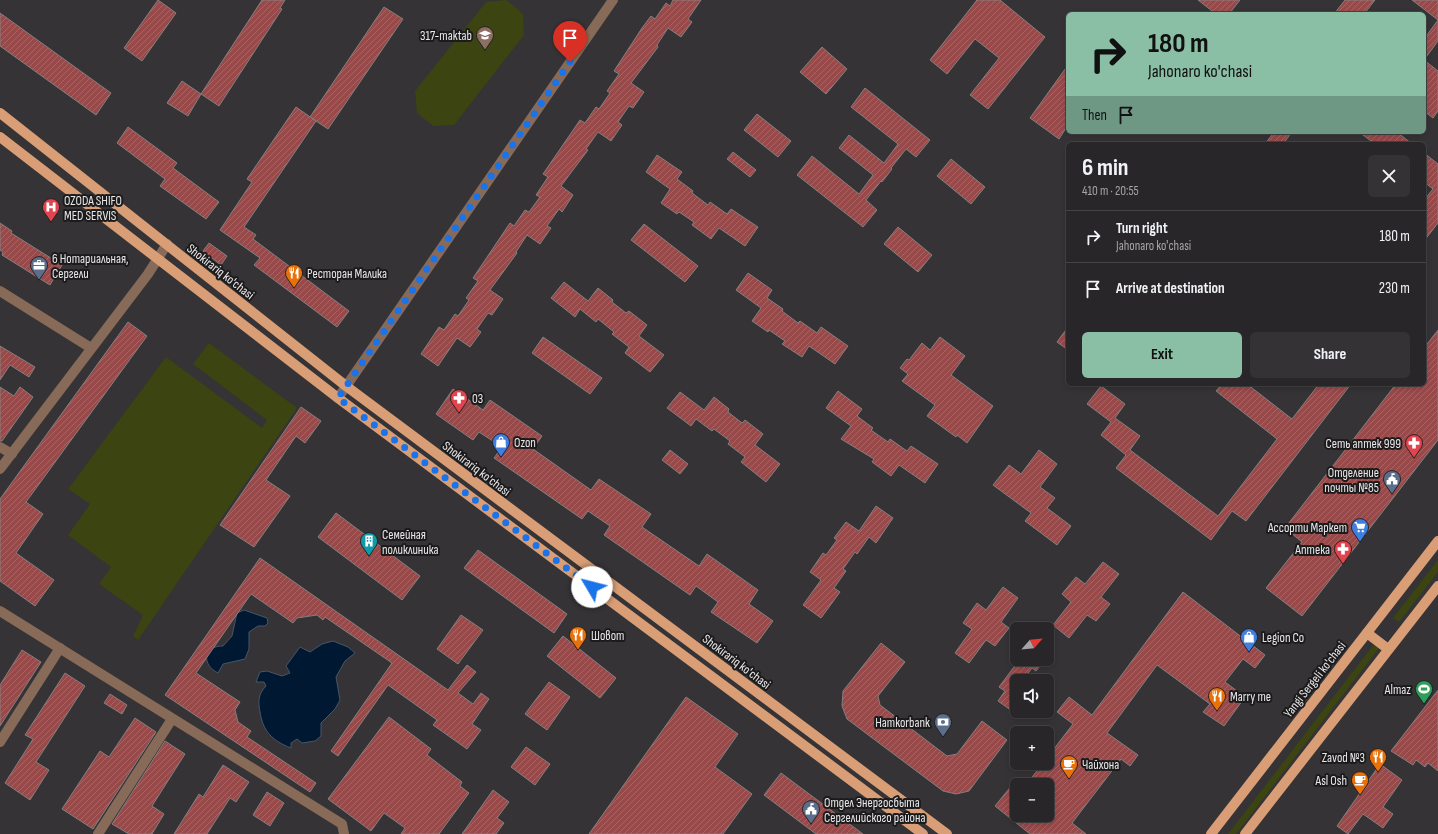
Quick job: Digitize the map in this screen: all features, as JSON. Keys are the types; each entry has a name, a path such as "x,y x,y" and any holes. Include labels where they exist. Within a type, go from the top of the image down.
{"main road":[{"name":"Shokirariq ko'chasi","path":"0,113 346,386 947,834"},
{"name":"Shokirariq ko'chasi","path":"0,137 338,398 923,834"},
{"name":"Yangi Sergeli ko'chasi","path":"1211,834 1438,541"},
{"path":"1245,834 1438,586"},
{"path":"1367,633 1388,650"}],"street":[{"path":"338,398 613,0"},
{"path":"0,469 148,274 167,244"},
{"path":"0,291 91,348"},
{"path":"0,447 12,454"},
{"path":"0,611 342,824 344,834"},
{"path":"0,742 60,648"},
{"path":"111,834 100,831 172,719"}],"green space":[{"path":"507,0 523,14 524,35 454,125 433,126 417,113 415,91 486,2"},
{"path":"209,343 297,408 138,640 133,636 143,615 99,584 111,567 68,535 90,504 68,489 166,357 262,428 267,420 193,364"},
{"path":"1438,560 1438,572 1399,622 1393,618"},
{"path":"1374,644 1379,648 1236,834 1228,834"}],"water":[{"path":"244,610 267,618 268,623 265,626 258,626 249,632 249,649 245,659 223,664 218,673 213,670 207,661 208,652 216,647 223,646 232,636 237,613"},
{"path":"333,641 348,647 355,653 345,661 336,677 340,700 335,709 321,723 321,736 315,741 302,743 297,739 291,743 291,748 274,739 266,730 261,719 259,701 261,692 266,686 264,682 256,682 260,672 267,671 282,676 290,673 286,666 300,647 310,652 322,644"}],"building":[{"path":"158,0 176,13 142,61 124,48"},
{"path":"262,0 285,0 280,8 282,9 219,106 201,94"},
{"path":"673,0 701,0 688,19 692,22 681,37 668,28 657,45 658,47 631,83 644,92 633,108 629,106 618,122 622,125 611,141 598,132 586,149 588,150 561,186 573,195 562,212 559,209 547,226 551,228 540,244 527,235 516,252 517,253 490,290 503,299 492,315 488,313 477,329 481,332 470,347 457,338 438,366 421,354 439,327 444,330 455,314 458,316 469,300 466,298 478,281 473,278 510,223 514,226 525,210 529,212 540,197 536,195 548,177 543,174 580,120 585,123 596,107 599,109 610,93 607,91 619,74 614,71 642,28 651,16 655,19 666,3 670,6"},
{"path":"977,0 1000,0 1045,37 988,109 970,95 999,58 975,39 947,74 930,60"},
{"path":"1198,0 1240,0 1231,12 1213,12"},
{"path":"1345,0 1375,0 1366,12 1336,12"},
{"path":"1412,0 1438,0 1438,20"},
{"path":"384,7 403,19 328,129 310,117"},
{"path":"0,13 111,93 96,115 0,46"},
{"path":"1438,20 1438,41 1426,57 1426,36"},
{"path":"822,47 847,69 826,94 800,72"},
{"path":"1426,62 1438,71 1438,111 1433,118 1426,113"},
{"path":"1066,68 1066,128 1059,139 1030,118"},
{"path":"182,81 201,94 188,116 167,103"},
{"path":"865,88 930,140 916,157 906,149 882,182 881,181 866,200 877,210 863,227 797,175 812,156 859,194 873,175 839,148 849,135 884,163 898,144 851,107"},
{"path":"296,107 316,121 244,227 256,235 253,239 349,311 337,327 254,265 260,258 220,230 252,182 247,179"},
{"path":"757,114 791,141 778,157 744,130"},
{"path":"128,127 177,163 173,168 219,202 206,219 160,186 165,179 117,143"},
{"path":"1272,134 1290,134 1284,142 1266,142"},
{"path":"1362,134 1400,134 1410,142 1372,142"},
{"path":"733,152 756,170 750,177 727,159"},
{"path":"657,155 682,172 677,179 708,205 710,202 727,214 731,209 758,227 745,246 719,228 711,239 692,225 694,222 679,212 677,214 661,203 670,189 646,172"},
{"path":"1426,155 1438,164 1438,223 1426,238 1426,198 1433,189 1426,184"},
{"path":"951,159 985,187 971,204 937,176"},
{"path":"0,223 12,231 11,233 62,265 50,285 2,255 3,252 0,250"},
{"path":"644,224 698,266 685,282 631,240"},
{"path":"898,227 932,255 918,272 884,244"},
{"path":"209,243 227,256 221,265 203,251"},
{"path":"748,273 772,290 767,298 783,309 782,311 798,323 800,321 817,333 821,327 848,346 835,364 809,346 802,357 782,344 785,341 752,321 761,308 736,290"},
{"path":"564,282 588,301 598,288 626,313 629,311 647,325 639,336 664,355 650,372 625,353 629,347 612,334 614,332 598,319 596,322 580,309 575,317 551,298"},
{"path":"128,322 147,336 26,502 43,514 16,553 54,580 35,606 0,581 0,499"},
{"path":"1066,330 1066,349 1057,342"},
{"path":"1438,330 1438,440 1302,616 1266,588 1302,542 1285,528 1394,386 1426,386 1426,345"},
{"path":"543,337 602,378 590,394 532,353"},
{"path":"940,337 965,356 951,375 993,406 967,443 927,416 935,405 902,381 908,374 900,368 907,359 909,360 922,343 930,350"},
{"path":"0,346 35,367 29,377 10,365 0,380"},
{"path":"1101,386 1125,404 1115,418 1140,436 1130,450 1218,516 1277,439 1216,391 1220,386 1250,386 1292,419 1317,386 1349,386 1246,521 1232,511 1211,540 1116,468 1126,455 1101,435 1111,422 1087,404"},
{"path":"0,387 14,396 20,387 33,397 2,441 0,441"},
{"path":"453,389 483,410 490,400 542,436 533,449 591,490 599,479 651,514 642,527 699,566 707,554 758,590 749,604 773,621 757,643 711,612 718,602 696,586 690,595 604,535 610,526 588,511 582,519 494,458 502,447 479,432 473,440 436,414"},
{"path":"838,391 862,409 857,416 873,428 871,430 888,442 890,439 907,451 911,446 938,464 925,483 899,465 891,476 872,462 874,459 841,439 851,426 826,408"},
{"path":"680,392 704,410 714,397 729,409 728,412 742,423 745,420 763,434 755,445 780,464 766,482 741,462 745,457 728,444 730,441 714,429 712,431 696,419 691,426 667,408"},
{"path":"301,407 321,421 305,443 296,436 266,480 290,496 254,547 220,525"},
{"path":"670,450 688,464 680,474 662,460"},
{"path":"1039,450 1057,464 1040,487 1055,498 1047,508 1071,526 1057,545 1025,521 1031,513 993,485 1009,465 1021,474"},
{"path":"876,506 893,518 876,543 869,537 857,554 855,552 843,569 846,571 834,588 840,592 821,618 803,605 821,580 810,572 823,553 826,555 837,540 834,538 846,522 859,531"},
{"name":"Семейная поликлиника","path":"336,513 420,576 402,600 318,537"},
{"path":"478,550 567,614 554,633 464,568"},
{"path":"260,558 448,690 467,665 476,672 458,693 473,704 481,693 489,699 472,724 481,730 467,749 433,725 437,720 388,685 338,756 331,751 392,663 325,617 323,620 317,615 297,618 293,623 251,594 196,673 240,702 235,710 238,722 251,731 247,737 316,783 310,792 165,695"},
{"path":"1103,562 1119,574 1101,597 1110,604 1096,621 1087,615 1069,638 1054,626 1054,624 1071,602 1062,594 1076,577 1085,584"},
{"path":"1003,587 1018,598 1001,622 1009,628 995,646 986,640 969,663 955,653 972,629 963,623 977,603 986,610"},
{"path":"1183,592 1265,655 1255,668 1243,659 1225,682 1245,697 1224,726 1203,712 1210,704 1157,665 1107,733 1138,755 1130,766 1121,759 1072,823 1086,834 1030,834 1015,822 1054,822 1054,778 1031,778 1038,770 1054,770 1054,749 1073,724 1057,712 1069,697 1092,715"},
{"path":"461,615 483,630 458,664 437,649"},
{"path":"563,636 616,678 600,698 547,656"},
{"path":"881,643 905,662 878,696 880,705 947,756 957,754 982,721 1007,740 969,791 956,794 943,791 847,719 842,706 843,691"},
{"path":"22,650 41,662 0,726 0,685"},
{"path":"1015,666 1040,666 1036,671 1032,668 1027,674 1010,674 1010,710 998,701 1005,691 999,687"},
{"path":"65,673 85,686 36,762 49,770 30,800 5,783 33,739 25,735"},
{"path":"549,682 570,697 547,730 525,714"},
{"path":"1438,690 1438,771 1428,763 1425,767 1416,760 1413,765 1391,751"},
{"path":"110,694 127,705 122,714 104,703"},
{"path":"686,697 738,734 715,767 752,794 723,834 589,834"},
{"path":"389,717 431,749 427,755 462,782 460,786 469,793 439,834 401,834 405,828 384,813 371,831 328,799"},
{"path":"135,718 156,732 93,829 62,809 100,751 109,757"},
{"path":"165,741 185,754 152,806 164,814 152,834 129,834 112,824"},
{"path":"526,747 550,764 535,785 511,767"},
{"path":"1380,764 1402,780 1383,807 1393,814 1383,828 1363,814 1348,834 1337,826"},
{"path":"223,765 249,782 236,802 230,798 207,834 174,834 199,794 203,797"},
{"path":"781,773 863,834 816,834 764,795"},
{"path":"1010,788 1010,818 995,806"},
{"path":"493,790 509,802 497,818 504,823 496,834 462,834"},
{"path":"267,792 284,803 270,826 253,815"}],"place":[{"name":"317-maktab","path":"485,50"},
{"name":"OZODA SHIFO MED SERVIS","path":"51,222"},
{"name":"6 Нотариальная, Сергели","path":"39,280"},
{"name":"Ресторан Малика","path":"294,288"},
{"name":"03","path":"459,413"},
{"name":"Ozon","path":"501,457"},
{"name":"Сеть аптек 999","path":"1414,458"},
{"name":"Отделение почты №85","path":"1392,494"},
{"name":"Ассорти Маркет","path":"1360,542"},
{"name":"Семейная поликлиника","path":"369,556"},
{"name":"Аптека","path":"1343,564"},
{"name":"Шовот","path":"578,650"},
{"name":"Legion Co","path":"1249,652"},
{"name":"Almaz","path":"1424,704"},
{"name":"Marry me","path":"1217,711"},
{"name":"Hamkorbank","path":"943,737"},
{"name":"Zavod №3","path":"1378,772"},
{"name":"Чайхона","path":"1069,779"},
{"name":"Asl Osh","path":"1360,795"},
{"name":"Отдел Энергосбыта Сергелийского района","path":"811,824"}],"route":[{"path":"570,62 338,398 592,587"}]}
